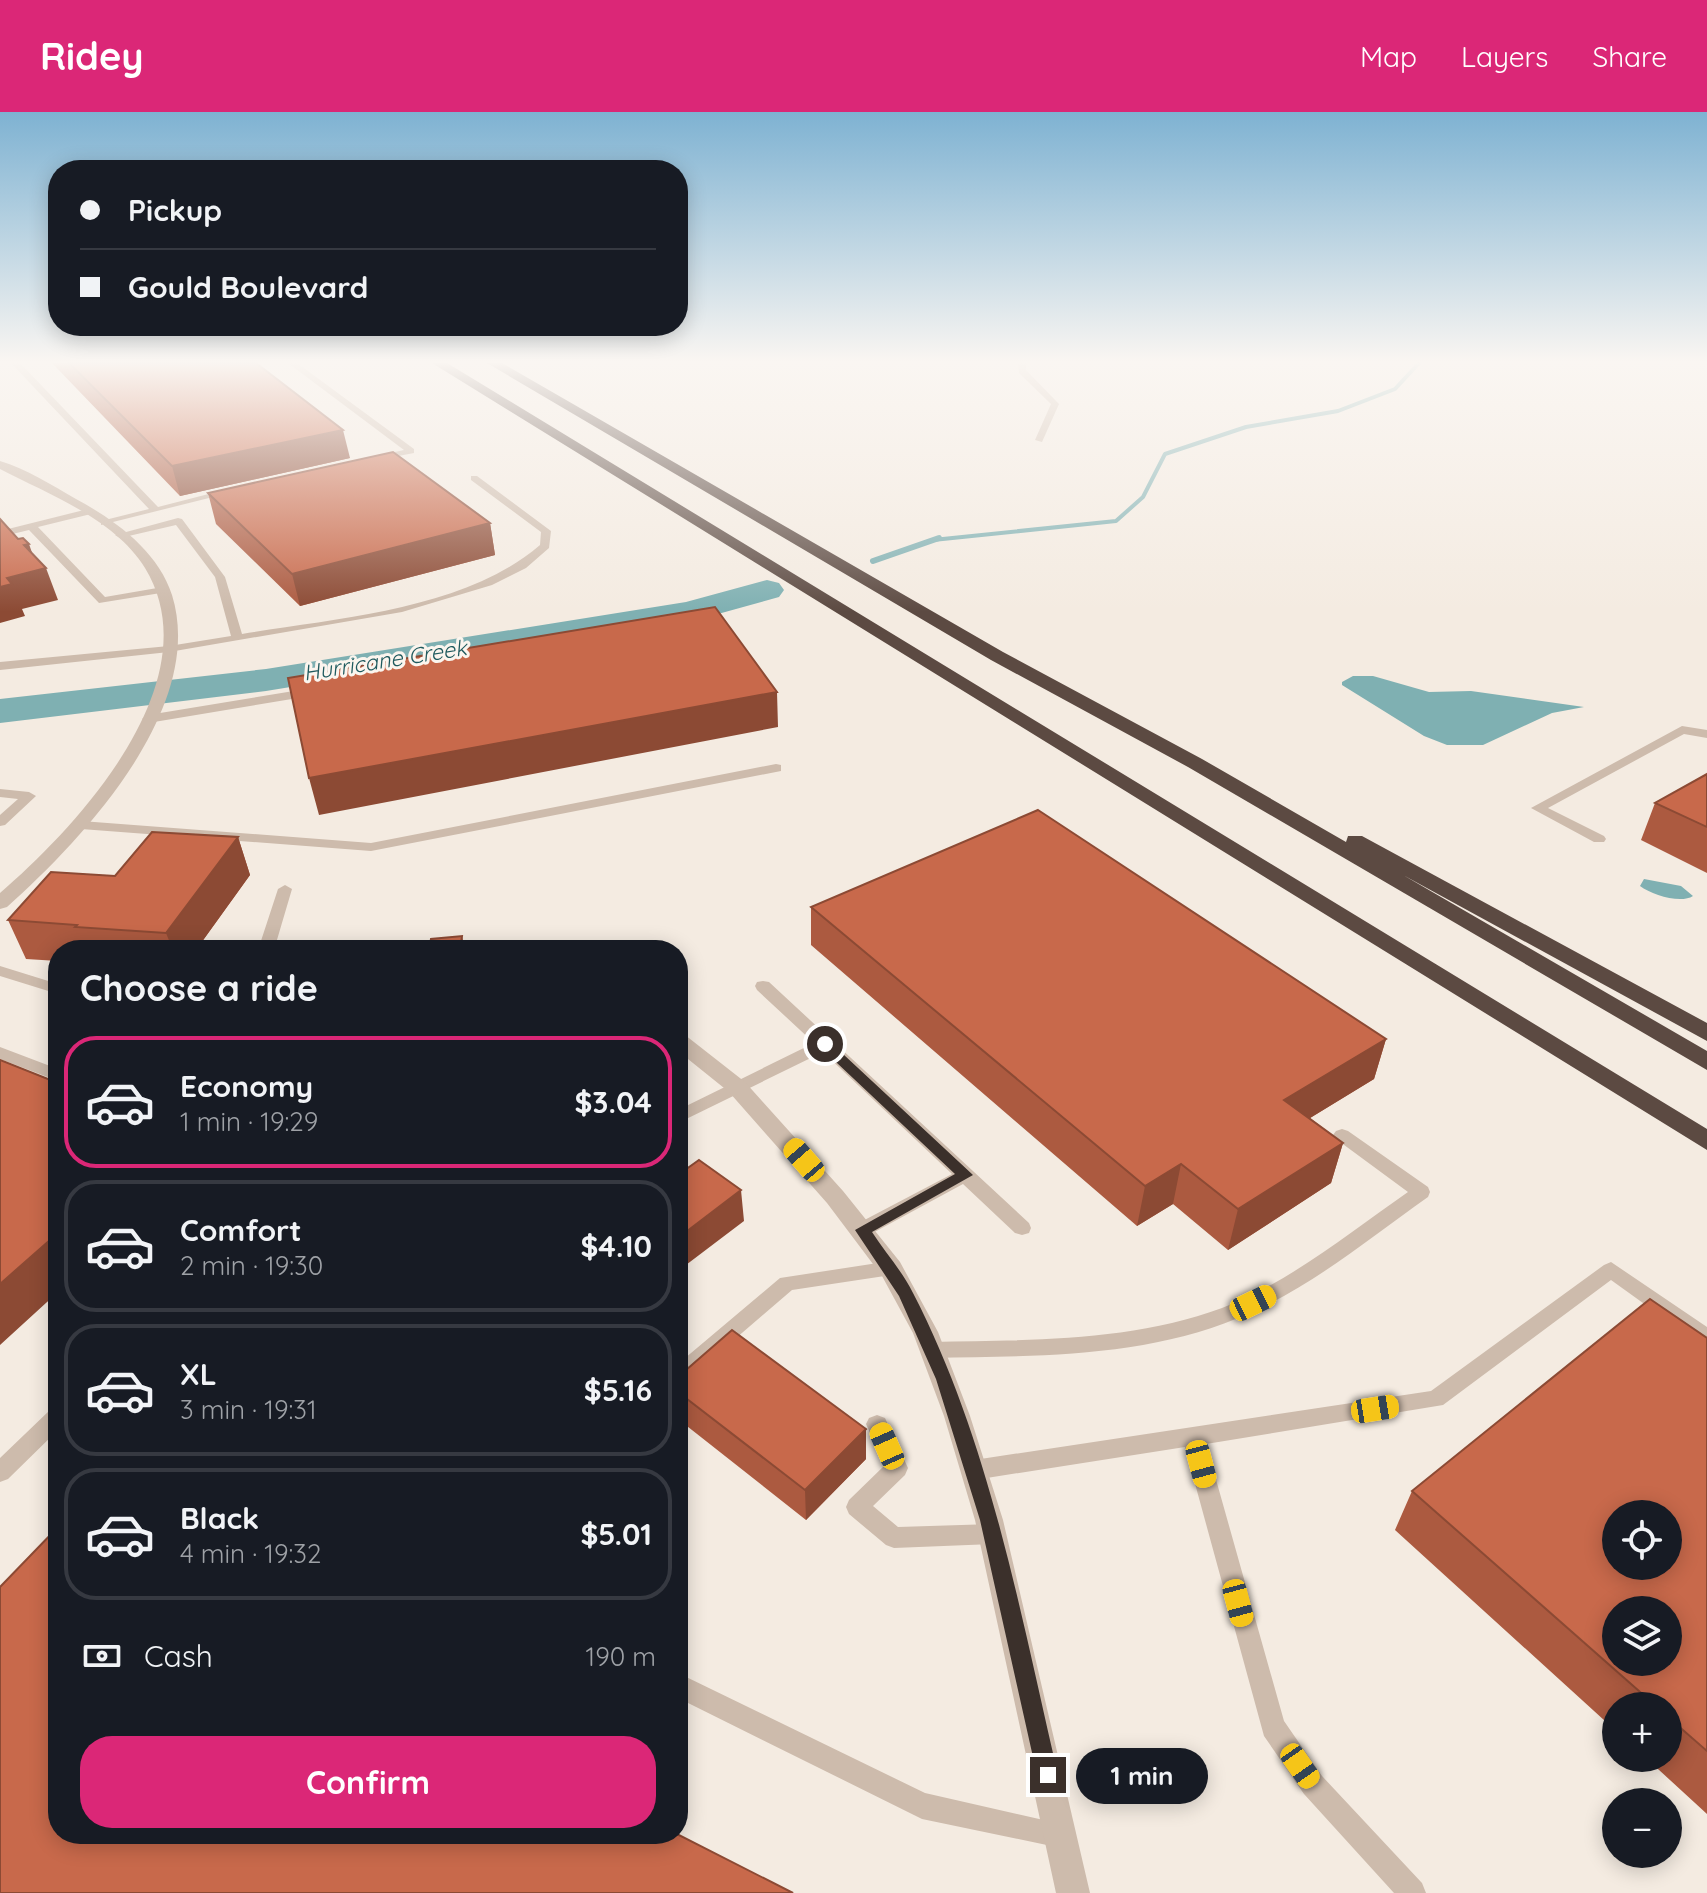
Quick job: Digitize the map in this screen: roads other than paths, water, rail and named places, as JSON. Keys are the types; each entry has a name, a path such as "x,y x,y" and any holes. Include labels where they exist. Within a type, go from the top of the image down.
{"highway":[{"path":"574,446 1707,1141"},
{"path":"636,446 997,656 1195,763 1707,1062"},
{"path":"1195,763 1386,855 1707,1033"}],"street":[{"path":"0,464 88,512 120,535 150,565 163,590 170,626 169,649 159,694 118,773 81,825 0,903"},
{"path":"688,1048 737,1087 862,1230 891,1269 932,1350 993,1534 1073,1893"}],"lane":[{"path":"95,446 154,508"},
{"path":"365,461 411,451 404,446"},
{"path":"0,666 169,649 237,638 438,598 496,580 522,567 545,546 546,531 474,478"},
{"path":"105,523 154,508 245,488"},
{"path":"0,534 88,512"},
{"path":"120,535 178,521 220,577 237,638"},
{"path":"31,526 103,601 163,590"},
{"path":"148,719 320,691"},
{"path":"1599,839 1538,808 1682,730 1707,734"},
{"path":"81,825 371,847 776,768"},
{"path":"0,793 29,796 0,822"},
{"path":"269,940 285,889"},
{"path":"0,971 48,986"},
{"path":"763,986 1022,1228"},
{"path":"688,1112 825,1044"},
{"path":"0,1053 48,1071"},
{"path":"932,1350 1012,1348 1143,1338 1204,1323 1272,1294 1421,1192 1342,1135"},
{"path":"862,1230 965,1175"},
{"path":"688,1367 787,1283 891,1269"},
{"path":"974,1470 1436,1399 1611,1270 1707,1338"},
{"path":"877,1424 897,1468 857,1507 894,1538 993,1534"},
{"path":"0,1472 48,1426"},
{"path":"1193,1437 1273,1727 1313,1785 1412,1893"},
{"path":"688,1690 922,1806 1061,1835"}],"water":[{"path":"1353,676 1373,676 1429,692 1471,691 1584,707 1552,713 1483,745 1447,745 1424,736 1342,685"},
{"path":"1644,879 1681,886 1693,896 1674,899 1659,895 1640,886"}],"waterway":[{"path":"933,540 1116,521 1143,497 1165,454 1189,446"},
{"path":"933,540 939,538"},
{"path":"873,561 933,540"},
{"name":"Hurricane Creek","path":"0,711 266,680 689,612 767,590"}]}
